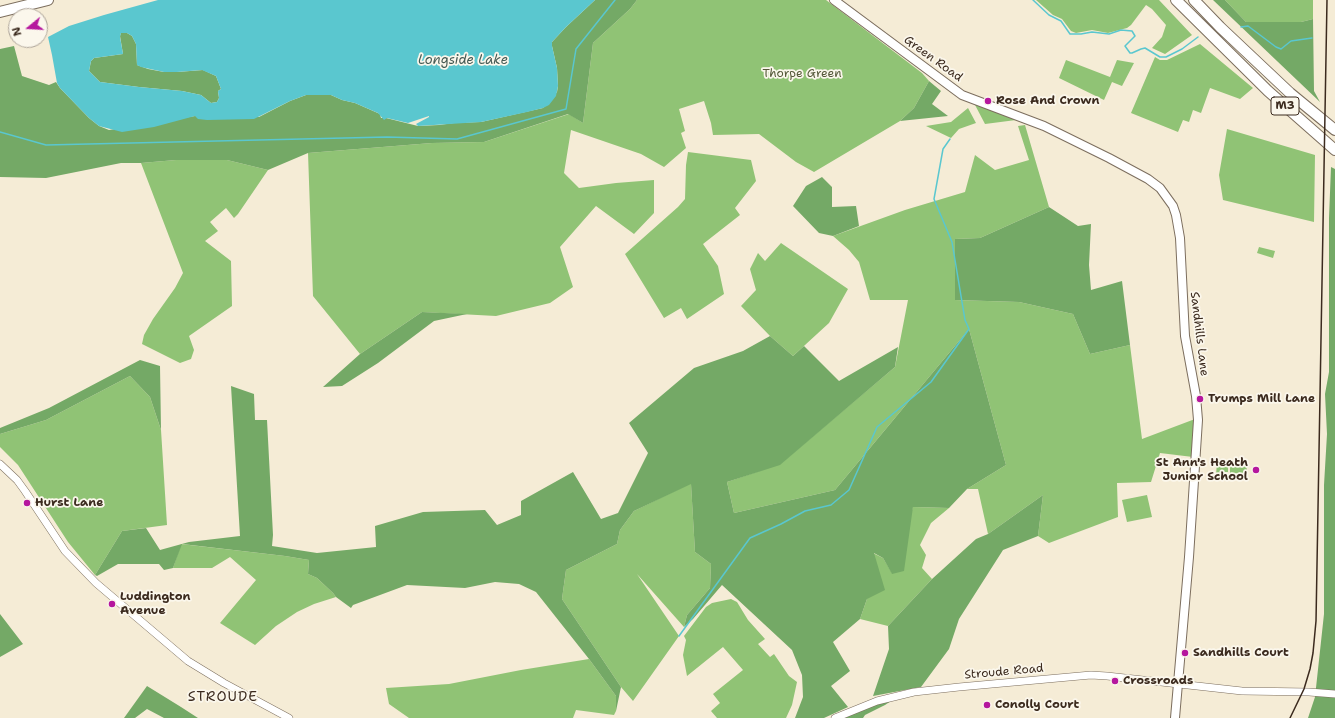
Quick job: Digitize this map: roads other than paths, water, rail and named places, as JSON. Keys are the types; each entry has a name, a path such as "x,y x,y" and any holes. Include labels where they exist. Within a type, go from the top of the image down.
{"highway":[{"path":"0,12 48,0"},
{"name":"M3","path":"1176,0 1263,87 1335,150"},
{"name":"M3","path":"1194,0 1208,16 1290,93 1335,130"},
{"path":"1198,0 1208,16"}],"main road":[{"name":"Green Road","path":"834,0 962,95 1028,120"},
{"name":"Sandhills Lane","path":"1028,120 1069,138 1148,179 1160,188 1168,197 1176,215 1180,238 1185,336 1196,396 1198,420 1190,551 1175,718"}],"street":[{"path":"0,464 21,485 65,551 82,570 101,587 188,661 224,683 289,718"},
{"name":"Stroude Road","path":"835,718 867,704 886,698 926,690 1100,675 1178,685 1242,691 1335,694"}],"water":[{"name":"Longside Lake","path":"158,0 595,0 552,42 557,68 558,86 556,96 549,105 527,112 481,122 418,126 416,124 429,116 408,123 387,118 384,120 378,113 331,95 306,95 290,101 254,119 207,120 198,119 195,116 154,127 122,132 99,126 89,118 57,83 48,37 69,26","holes":["121,33 127,33 132,36 136,44 137,65 141,67 164,72 202,70 216,76 221,89 218,91 219,98 217,102 211,103 201,95 182,91 100,82 89,71 91,61 94,58 123,54 120,37"]}],"waterway":[{"path":"0,132 46,145 387,137 457,139 566,109 576,49 615,0"},
{"path":"1033,0 1049,15 1061,21 1070,34 1092,32 1109,34 1121,30 1132,31 1135,36 1125,46 1130,53 1145,48 1160,57 1166,57 1182,49 1198,37"},
{"path":"1241,27 1248,26 1276,47 1281,49 1291,41 1312,38"},
{"path":"679,636 750,538 805,511 831,505 849,490 877,427 931,382 969,329 965,320 952,242 934,199 943,149 950,139"}],"railway":[{"path":"1290,718 1304,689 1310,669 1316,621 1327,0"}],"place":[{"name":"Rose And Crown","path":"988,101"},
{"name":"Trumps Mill Lane","path":"1200,399"},
{"name":"St Ann's Heath Junior School","path":"1256,470"},
{"name":"Hurst Lane","path":"27,503"},
{"name":"Luddington Avenue","path":"112,604"},
{"name":"Sandhills Court","path":"1185,653"},
{"name":"Crossroads","path":"1115,681"},
{"name":"Conolly Court","path":"987,705"}],"district":[{"name":"STROUDE","path":"223,697"}],"park label":[{"name":"Thorpe Green","path":"802,74"}]}
